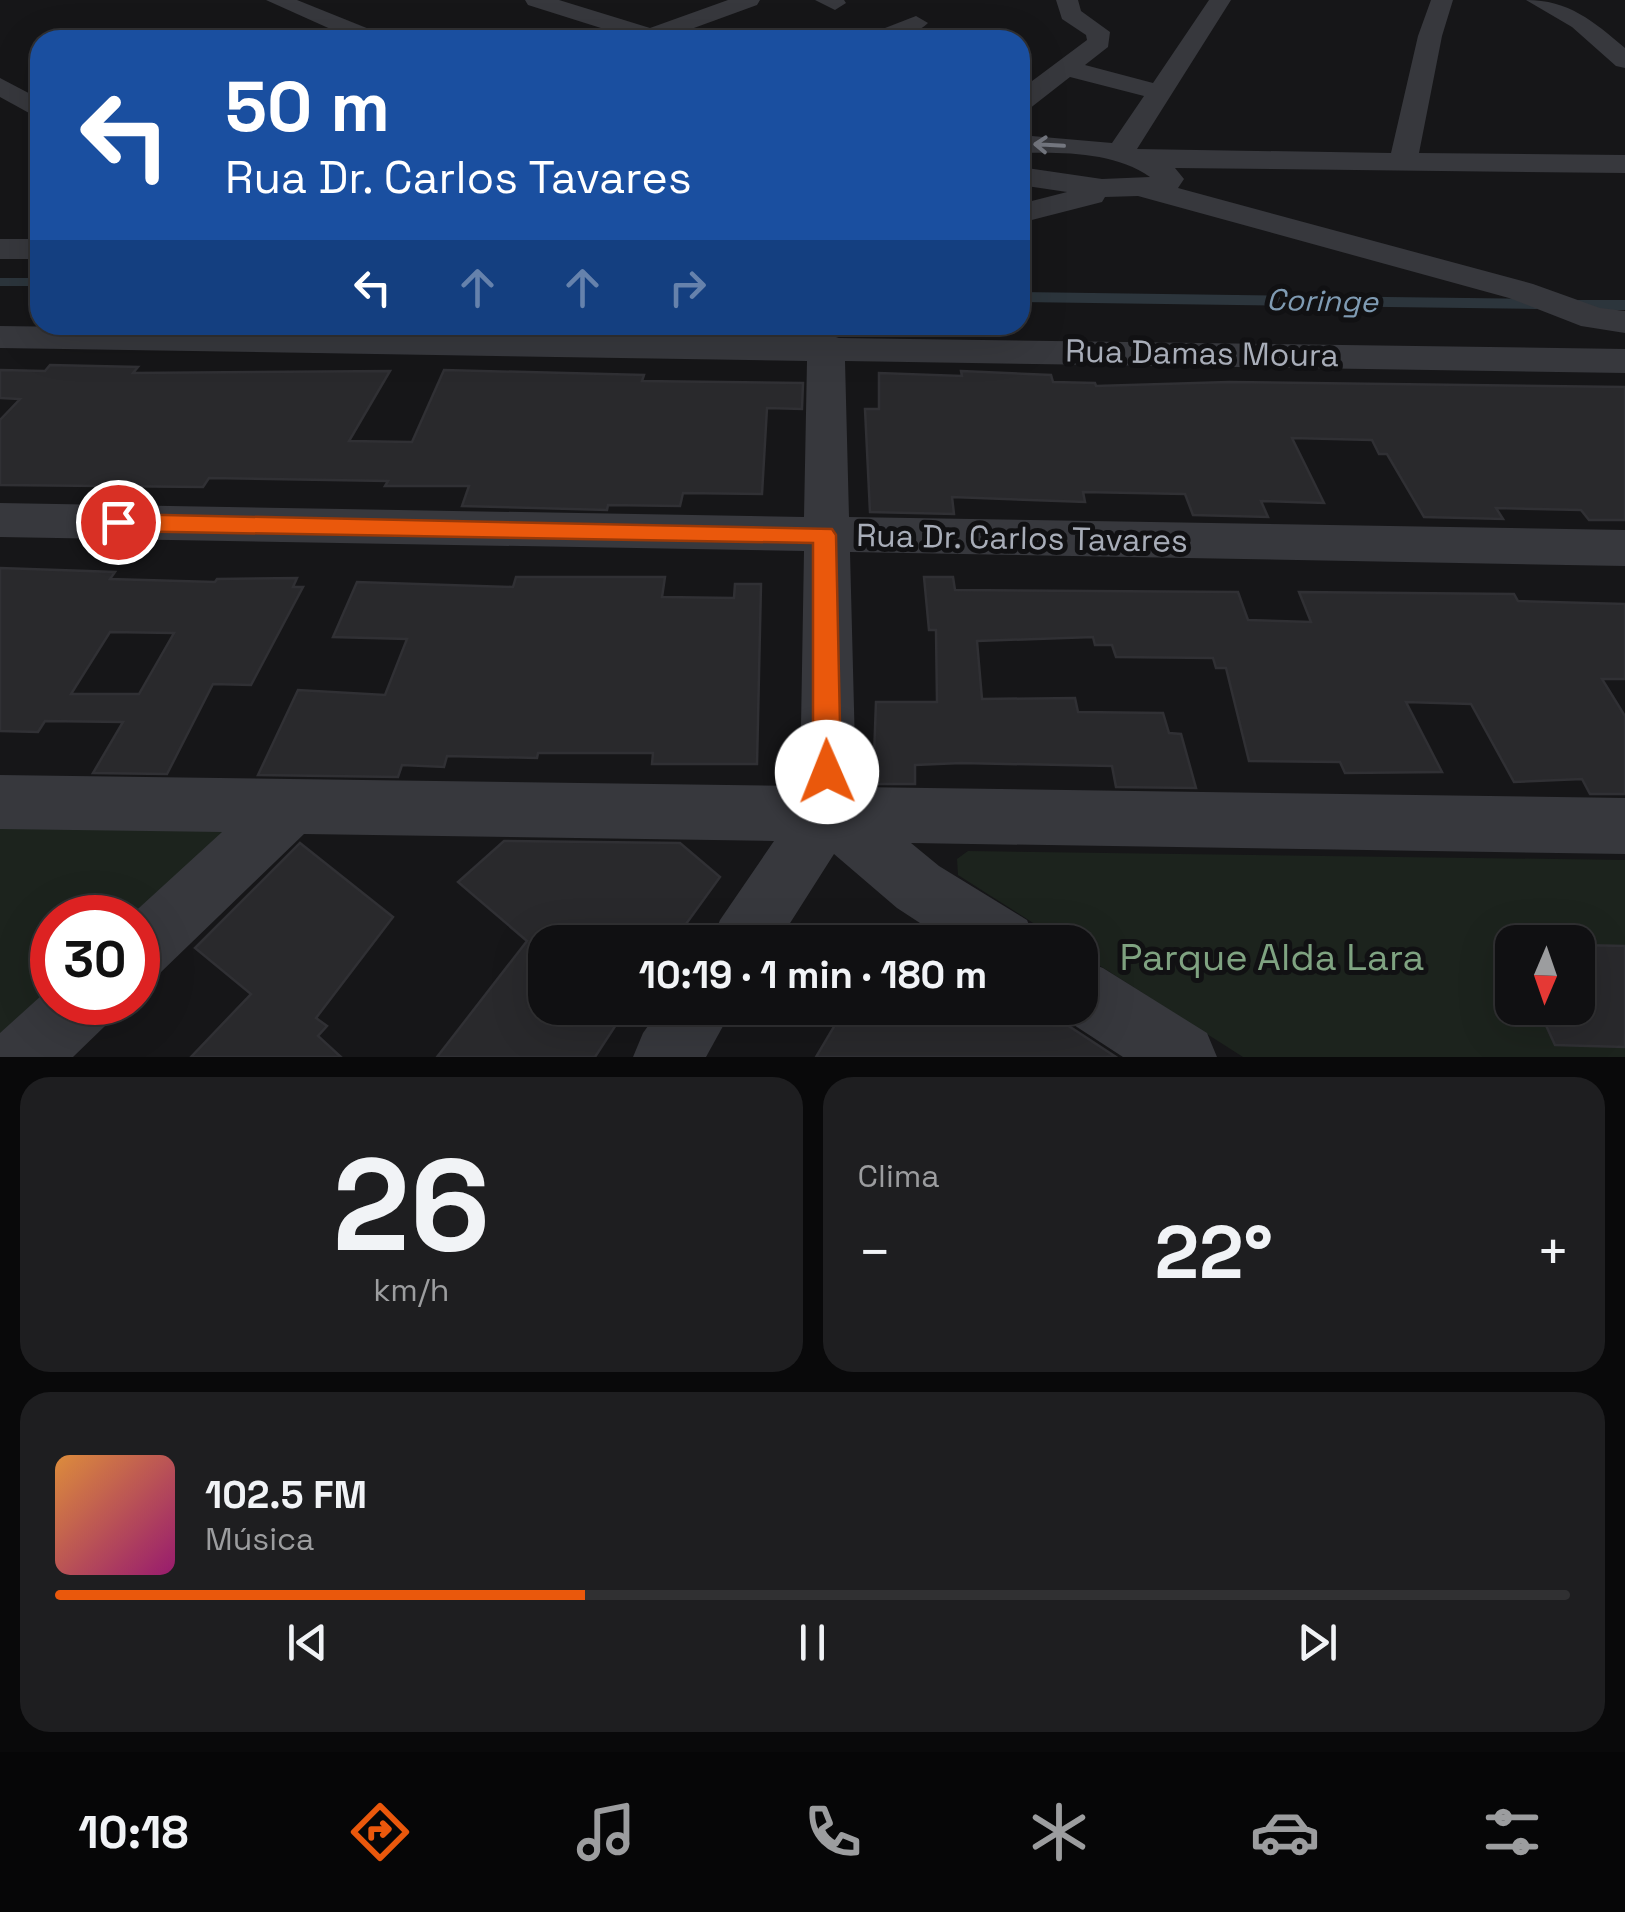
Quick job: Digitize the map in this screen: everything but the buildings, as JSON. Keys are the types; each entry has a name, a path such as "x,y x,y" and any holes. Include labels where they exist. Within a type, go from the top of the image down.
{"street":[{"path":"276,0 351,30"},
{"path":"536,0 588,9 638,30"},
{"path":"676,30 749,0"},
{"path":"1030,95 1101,37 1070,14 1067,0"},
{"path":"1403,162 1430,36 1442,0"},
{"path":"1536,0 1580,22 1625,61"},
{"path":"1140,173 1158,92 1216,2"},
{"path":"1030,67 1158,92"},
{"path":"7,75 30,100"},
{"path":"1030,144 1072,146 1140,173 1521,291 1594,318 1625,322"},
{"path":"1030,177 1403,162 1625,164"},
{"path":"1030,210 1140,173 1625,178"},
{"path":"0,249 30,249"},
{"name":"Rua Damas Moura","path":"0,336 1625,360"},
{"path":"753,925 828,812 826,346"},
{"name":"Rua Dr. Carlos Tavares","path":"0,520 1625,548"},
{"path":"0,802 1625,826"},
{"path":"160,930 292,807"},
{"path":"828,812 918,887 978,925"},
{"path":"1098,1003 1182,1057"},
{"path":"24,1057 58,1025"},
{"path":"667,1057 689,1025"}],"green space":[{"path":"0,821 238,827 220,857 160,909 160,895 30,895 30,1020 0,1047"},
{"name":"Parque Alda Lara","path":"968,851 1625,860 1625,1057 1243,1057 1098,964 1098,925 1036,925 958,875 957,859"}],"waterway":[{"name":"Coringe","path":"0,282 30,282"},
{"name":"Coringe","path":"1030,297 1536,304"},
{"name":"Coringe","path":"1579,305 1625,305"}],"route":[{"path":"118,522 824,535 827,772"}]}
